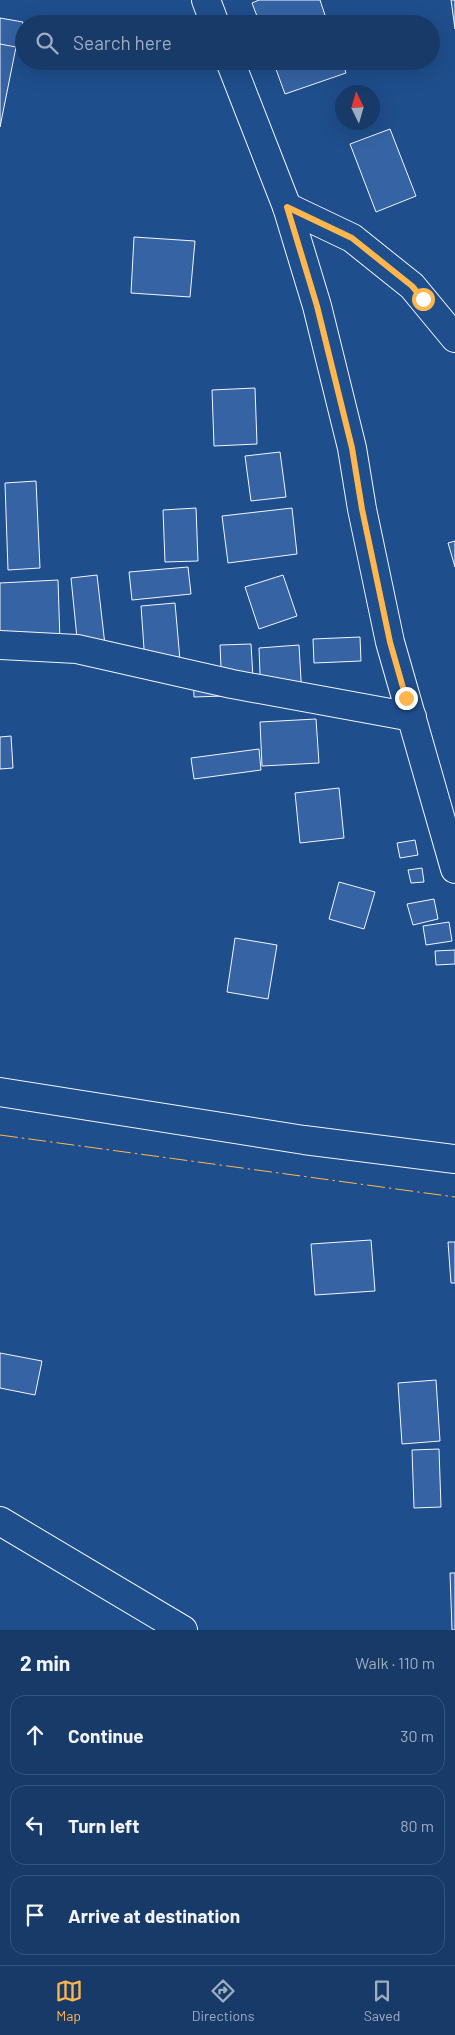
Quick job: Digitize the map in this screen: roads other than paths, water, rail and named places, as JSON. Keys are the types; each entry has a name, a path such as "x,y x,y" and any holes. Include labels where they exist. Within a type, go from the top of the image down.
{"street":[{"path":"206,0 212,15"},
{"path":"234,70 287,207 322,324 352,448 362,509 390,642 455,869"},
{"path":"287,207 352,238 412,286 455,338"},
{"path":"0,645 77,649 232,684 412,717"},
{"path":"0,1092 304,1140 455,1159"},
{"path":"0,1521 183,1630"}]}
